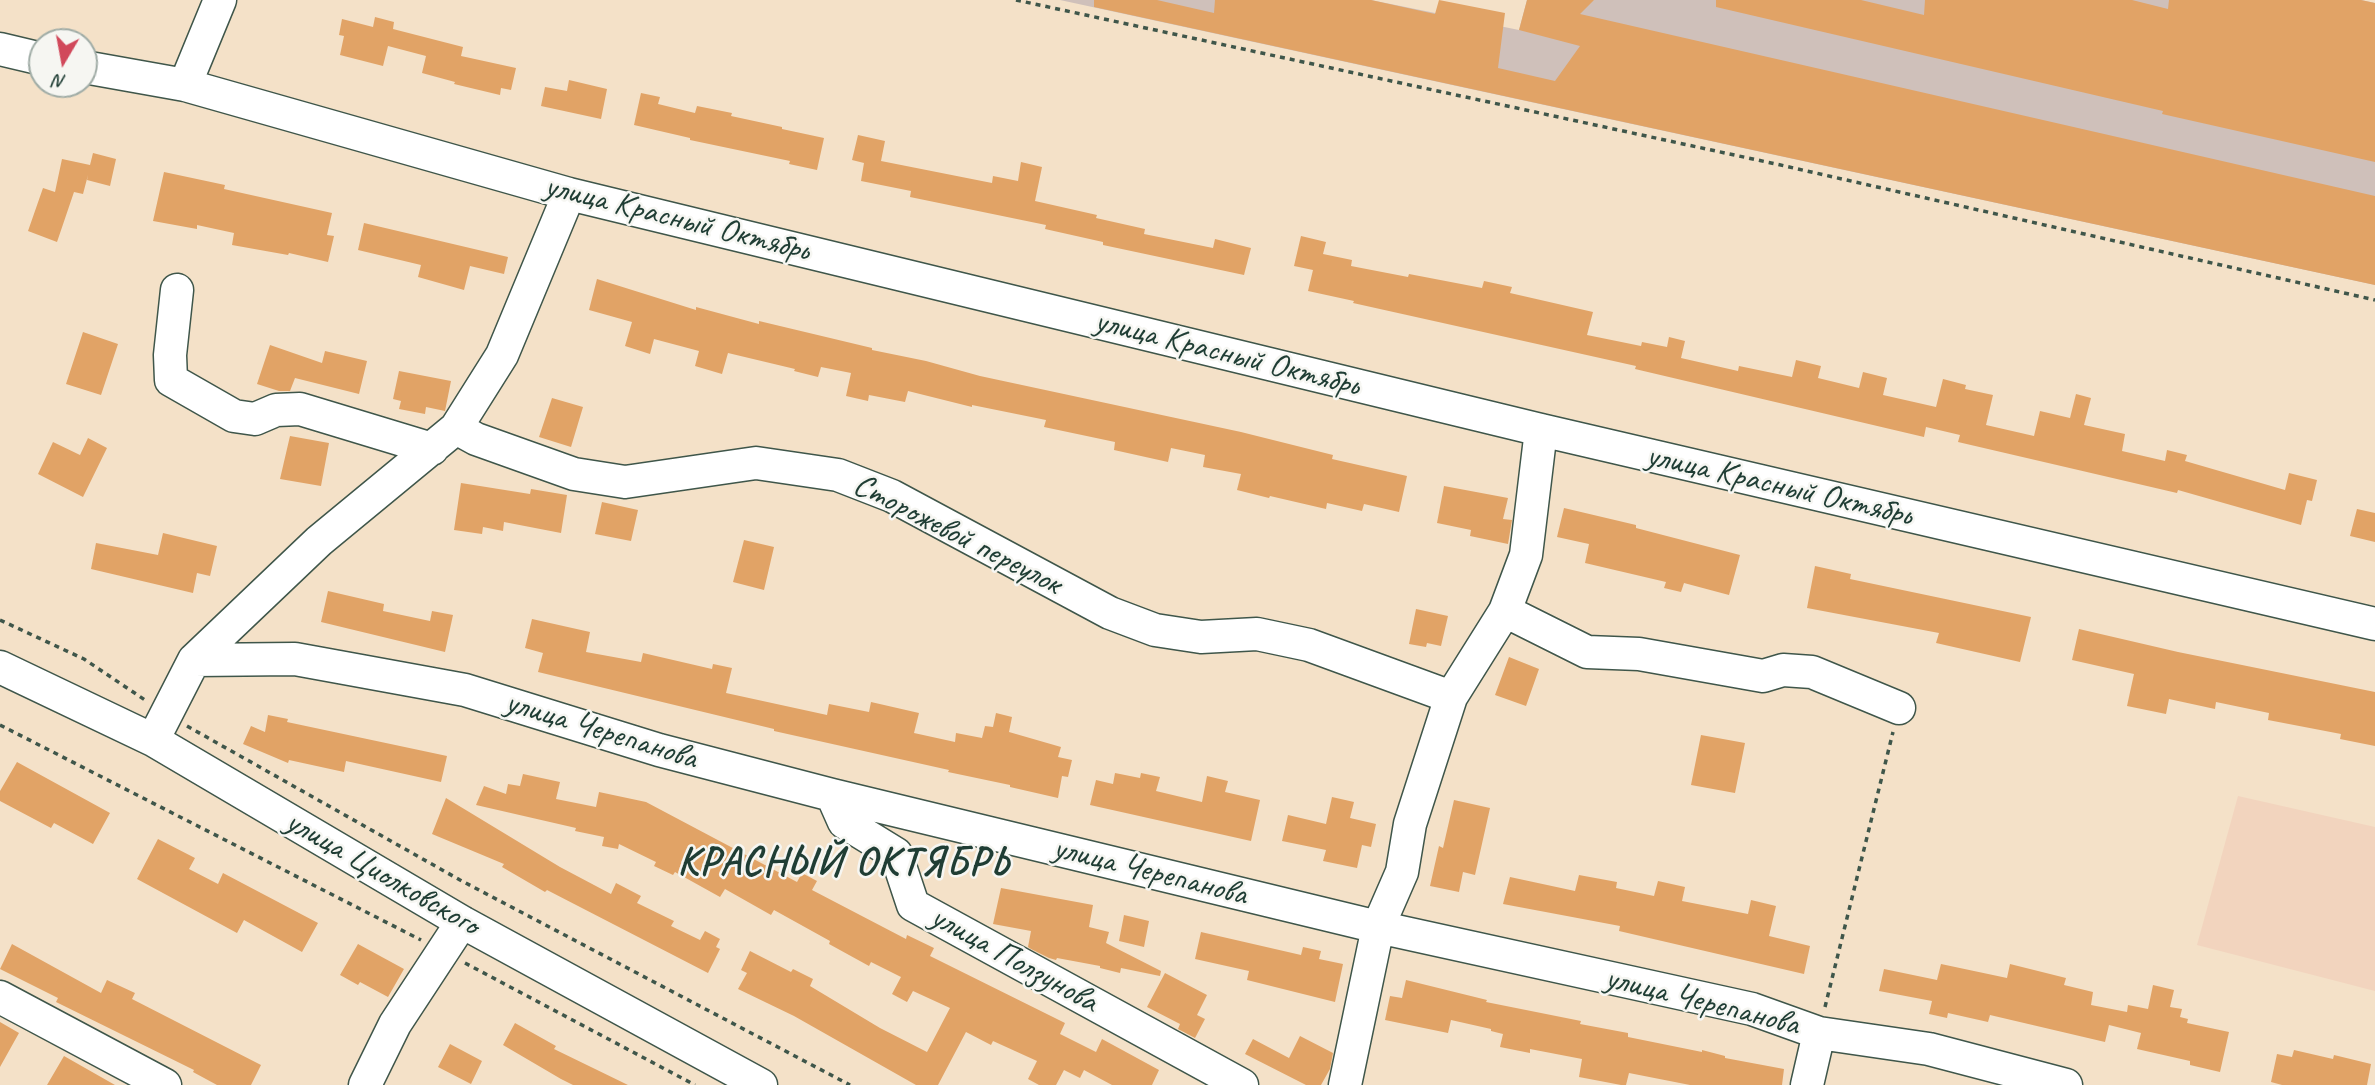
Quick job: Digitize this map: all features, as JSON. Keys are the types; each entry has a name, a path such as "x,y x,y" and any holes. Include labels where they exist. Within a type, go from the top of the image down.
{"street":[{"path":"185,85 220,0"},
{"path":"0,50 28,56"},
{"name":"улица Красный Октябрь","path":"98,69 185,85 569,194 1541,430 2375,624"},
{"path":"159,727 194,660 319,541 456,429 502,355 569,194"},
{"path":"177,290 170,355 171,380 234,416 255,419 276,410 300,409 432,449"},
{"name":"Сторожевой переулок","path":"456,429 476,439 574,474 625,482 756,463 838,475 892,496 1110,613 1155,630 1201,637 1258,634 1309,645 1451,697"},
{"path":"1345,1085 1378,927 1402,872 1410,824 1451,697 1505,611 1526,555 1541,430"},
{"path":"1505,611 1587,652 1639,654 1763,676 1783,670 1812,672 1899,708"},
{"name":"улица Черепанова","path":"194,660 295,659 465,690 659,750 832,795 1378,927 1752,1009 1819,1032 1929,1049 2066,1085"},
{"name":"улица Циолковского","path":"0,667 159,727 462,922 761,1085"},
{"name":"улица Ползунова","path":"832,795 844,822 897,854 913,905 1242,1085"},
{"path":"365,1085 396,1024 462,922"},
{"path":"0,997 165,1085"},
{"path":"1807,1085 1819,1032"}],"path":[{"path":"1016,0 1789,167 2375,300"},
{"path":"0,620 84,659 159,727 460,880 850,1085"},
{"path":"1819,1032 1899,708"},
{"path":"0,725 443,951 695,1085"}],"shaded area":[{"path":"1060,0 1371,0 1519,30 1527,0 2361,0 2375,3 2375,285"},
{"path":"2238,796 2375,827 2375,991 2197,945"}],"building":[{"path":"1094,0 1157,0 1214,13 1215,0 1371,0 1435,14 1439,0 1505,13 1498,68 1555,81 1580,46 1519,30 1527,0 1594,0 1580,14 2375,196 2375,285 1094,7"},
{"path":"1716,0 1861,0 1924,15 1925,0 2132,0 2168,9 2169,0 2361,0 2375,3 2375,162 1716,7"},
{"path":"375,17 394,22 393,29 463,47 461,56 516,68 511,90 501,88 500,95 422,73 426,56 388,46 383,66 340,55 344,36 339,35 342,19 373,27"},
{"path":"569,80 607,89 601,119 541,106 545,87 567,91"},
{"path":"641,93 660,97 658,104 695,113 697,106 732,113 731,116 824,138 817,170 789,164 790,161 634,125"},
{"path":"858,135 885,141 881,161 992,183 993,176 1018,181 1021,162 1042,167 1035,201 1145,229 1144,234 1213,248 1215,239 1251,248 1244,275 1103,245 1103,242 1045,229 1046,225 910,197 911,191 861,181 864,163 852,160"},
{"path":"93,153 116,159 110,186 87,180 88,175 83,194 74,192 57,242 28,231 43,188 55,192 62,159 90,165"},
{"path":"164,172 225,185 224,189 332,213 327,235 334,236 328,262 232,245 234,233 197,225 197,229 153,221"},
{"path":"364,223 508,257 504,274 470,266 464,290 418,277 421,265 358,250"},
{"path":"1301,236 1326,242 1323,254 1352,260 1351,266 1482,288 1484,281 1512,287 1510,293 1593,312 1587,335 1641,346 1642,342 1667,347 1669,337 1685,341 1681,358 1738,371 1739,366 1792,377 1796,360 1821,366 1818,378 1859,388 1863,372 1887,378 1883,395 1936,407 1943,379 1966,385 1965,389 1993,395 1986,425 2034,436 2040,411 2070,418 2076,394 2091,398 2084,425 2125,434 2122,451 2165,461 2167,450 2187,455 2185,461 2285,490 2289,473 2317,480 2312,501 2307,500 2301,525 2178,490 2177,493 1958,442 1960,435 1926,427 1924,437 1635,369 1636,366 1353,303 1354,301 1308,291 1313,270 1294,266"},
{"path":"597,279 696,310 696,307 759,324 759,321 980,376 1241,432 1333,455 1332,459 1407,476 1399,512 1364,504 1362,511 1327,503 1326,509 1270,496 1269,498 1237,490 1241,474 1203,467 1205,455 1171,448 1168,462 1114,450 1115,442 1044,427 1046,420 972,407 908,391 905,402 869,395 868,401 846,396 851,373 821,367 818,377 728,353 722,374 695,366 699,351 654,339 650,354 625,346 632,322 589,310"},
{"path":"83,332 118,344 101,395 66,384"},
{"path":"270,345 322,363 325,351 367,361 359,394 295,378 290,391 279,391 257,384"},
{"path":"399,371 451,381 445,411 426,407 425,414 399,409 401,401 393,399"},
{"path":"552,398 583,407 571,447 539,437"},
{"path":"290,436 329,443 321,486 280,479"},
{"path":"88,438 107,448 83,497 38,474 53,442 80,455"},
{"path":"461,483 530,494 531,489 567,495 561,533 504,522 503,531 483,527 482,534 454,530"},
{"path":"1444,486 1508,498 1503,519 1512,520 1508,544 1470,536 1471,530 1437,523"},
{"path":"602,502 638,510 631,541 595,534"},
{"path":"1564,508 1636,525 1636,528 1740,555 1729,595 1684,583 1681,592 1664,588 1666,582 1585,563 1589,544 1557,537"},
{"path":"2357,509 2375,513 2375,542 2350,536"},
{"path":"163,533 217,546 210,576 197,573 193,593 91,569 96,543 158,555"},
{"path":"744,540 774,547 764,590 733,582"},
{"path":"1815,566 1851,574 1850,579 2031,617 2020,662 1936,643 1939,633 1807,608"},
{"path":"328,591 384,604 383,611 430,621 432,611 453,615 445,652 321,622"},
{"path":"1416,609 1448,616 1441,646 1427,643 1426,647 1409,644"},
{"path":"532,619 590,632 586,652 641,662 643,653 712,669 713,664 732,668 726,693 827,715 829,704 869,712 871,702 919,713 914,733 955,742 956,733 982,738 985,726 993,727 996,713 1012,717 1009,732 1061,747 1058,757 1072,760 1068,777 1062,776 1058,798 538,672 543,653 525,648"},
{"path":"2079,629 2375,692 2375,746 2340,739 2341,734 2268,720 2269,713 2216,702 2215,709 2169,699 2166,714 2127,706 2134,674 2072,660"},
{"path":"1509,657 1539,669 1526,706 1495,695"},
{"path":"268,715 288,719 287,722 447,756 441,782 346,761 344,772 289,760 288,763 243,744 251,726 265,732"},
{"path":"1701,735 1745,743 1735,793 1691,785"},
{"path":"17,762 110,813 93,844 54,823 51,828 0,801 0,791"},
{"path":"1115,773 1140,778 1141,773 1160,777 1156,791 1202,802 1207,776 1228,781 1225,792 1260,800 1251,841 1090,805 1096,780 1113,784"},
{"path":"523,774 560,782 556,799 596,807 599,792 646,802 797,882 802,873 817,881 812,890 906,939 907,935 934,948 930,956 1065,1023 1060,1034 1096,1052 1102,1039 1159,1070 1152,1085 1112,1085 1084,1070 1080,1078 1064,1070 1056,1085 1039,1085 1028,1079 1037,1061 993,1041 991,1045 966,1032 938,1085 916,1085 794,1016 738,989 747,973 741,970 750,951 791,972 793,969 813,979 810,986 880,1028 927,1052 950,1008 913,991 907,1002 892,994 901,977 871,962 869,966 774,910 771,915 725,889 720,897 675,872 673,875 654,866 656,862 619,844 618,849 602,846 604,837 476,805 484,786 506,794 508,784 520,786"},
{"path":"1332,797 1354,802 1350,818 1376,824 1371,847 1362,845 1357,868 1323,861 1326,850 1282,841 1288,815 1326,824"},
{"path":"446,798 560,867 611,894 616,883 641,896 637,903 674,921 671,926 700,940 705,931 720,939 716,947 720,949 708,973 547,890 545,892 502,867 504,864 432,834"},
{"path":"1454,800 1490,808 1475,875 1463,872 1459,892 1430,886 1439,846 1443,848"},
{"path":"158,839 195,858 189,869 218,884 223,873 318,923 302,952 244,920 237,933 137,879"},
{"path":"1579,875 1617,882 1616,888 1654,896 1658,881 1685,887 1682,901 1748,914 1751,900 1776,906 1769,936 1810,946 1804,974 1619,931 1620,926 1503,904 1510,877 1575,891"},
{"path":"1001,888 1093,905 1089,927 1109,932 1106,943 1161,971 1160,976 1121,968 1120,973 1100,966 1057,958 1056,960 1031,949 1028,947 1031,931 993,924"},
{"path":"1124,915 1149,921 1144,947 1119,941"},
{"path":"1201,932 1301,955 1303,947 1321,951 1319,959 1343,964 1335,1002 1247,980 1249,971 1195,959"},
{"path":"12,944 101,993 107,980 135,993 132,999 261,1065 251,1085 217,1085 193,1072 194,1070 56,1002 58,998 0,969"},
{"path":"358,944 404,969 388,997 340,975"},
{"path":"1941,964 2007,978 2010,964 2066,978 2064,985 2093,992 2091,1005 2127,1012 2128,1005 2148,1009 2153,985 2174,990 2170,1007 2182,1009 2180,1017 2188,1019 2187,1023 2229,1032 2220,1072 2190,1065 2190,1061 2137,1049 2141,1033 2109,1025 2105,1042 1990,1015 1988,1022 1948,1013 1947,1018 1929,1014 1932,1001 1879,991 1884,969 1937,980"},
{"path":"1165,973 1207,995 1197,1015 1205,1019 1195,1038 1178,1029 1180,1024 1147,1007"},
{"path":"1406,980 1487,1000 1486,1002 1628,1033 1628,1037 1702,1050 1725,1058 1784,1069 1782,1085 1690,1085 1629,1073 1626,1085 1621,1085 1579,1077 1582,1059 1530,1049 1530,1053 1500,1047 1503,1034 1491,1029 1451,1020 1448,1033 1385,1020 1390,996 1402,998"},
{"path":"0,1022 19,1033 0,1067"},
{"path":"515,1023 556,1046 554,1049 628,1085 573,1085 561,1079 503,1045"},
{"path":"1300,1036 1333,1053 1330,1069 1321,1085 1306,1085 1245,1054 1253,1039 1289,1058"},
{"path":"450,1044 482,1061 471,1084 438,1067"},
{"path":"2294,1050 2333,1059 2334,1055 2371,1064 2367,1085 2282,1085 2271,1082 2277,1054 2292,1057"},
{"path":"64,1056 115,1085 47,1085"}],"district":[{"name":"КРАСНЫЙ ОКТЯБРЬ","path":"844,864"}]}
